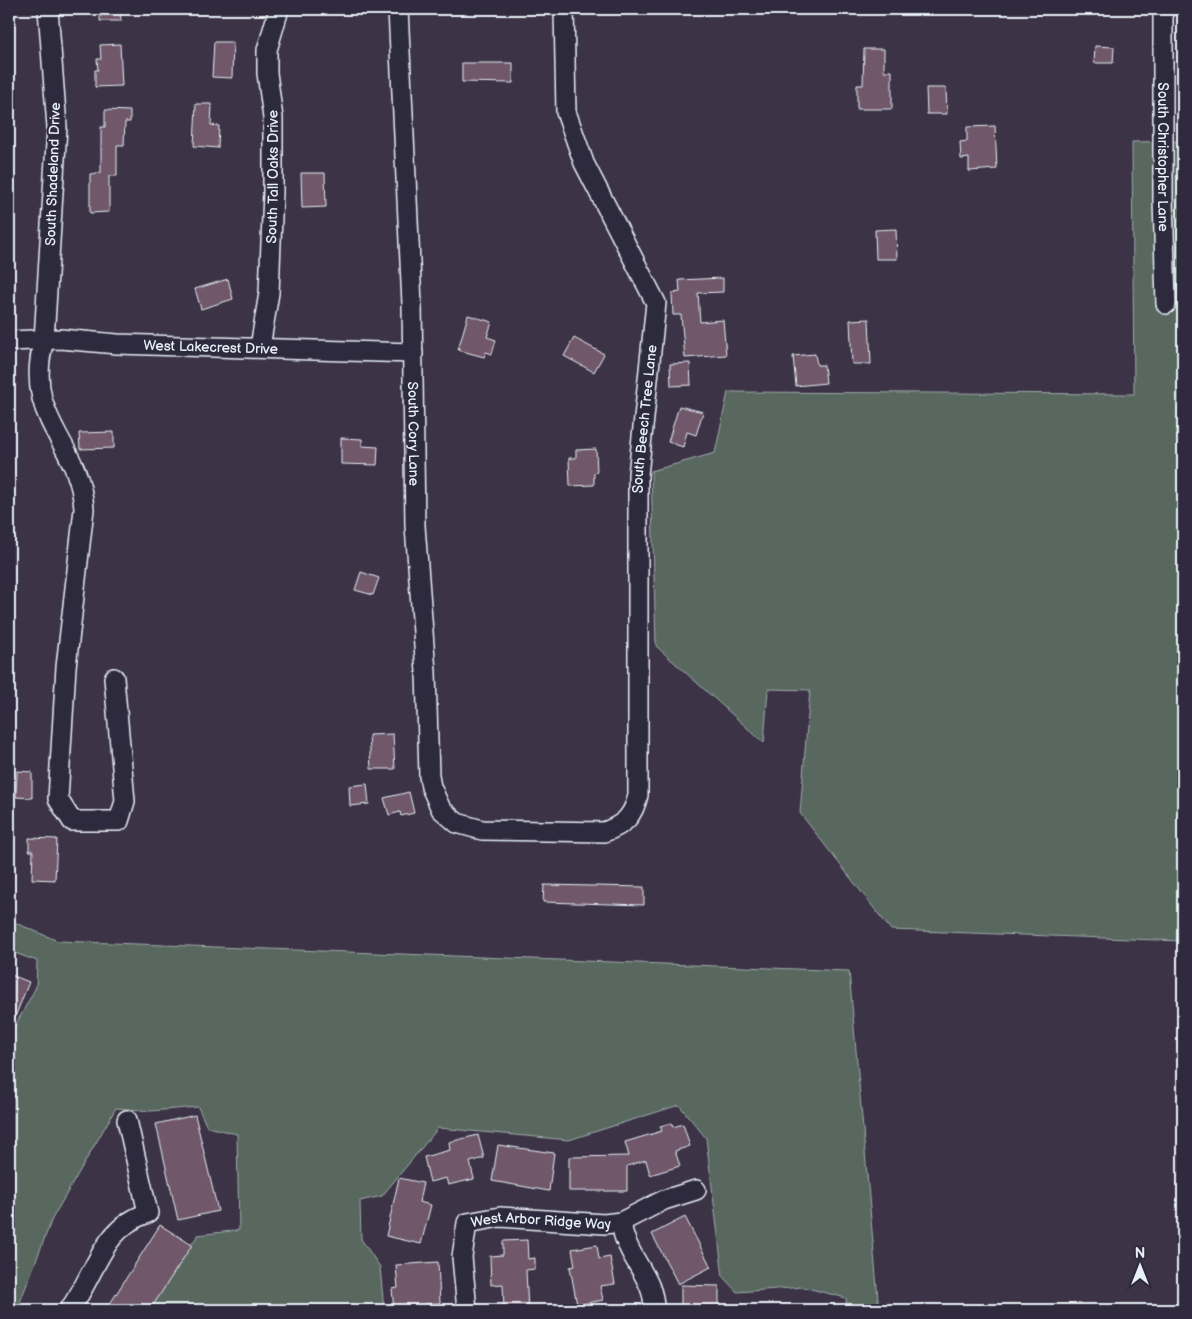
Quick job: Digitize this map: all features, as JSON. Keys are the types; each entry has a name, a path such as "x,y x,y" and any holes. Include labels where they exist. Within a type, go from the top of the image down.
{"street":[{"name":"South Shadeland Drive","path":"48,9 57,126 44,340 39,358 41,398 46,415 76,469 83,490 84,509 66,667 58,799 72,821 120,821 124,801 114,678"},
{"name":"South Tall Oaks Drive","path":"260,346 269,293 273,192 273,118 267,73 267,50 279,9"},
{"name":"South Cory Lane","path":"398,9 413,353 415,517 426,672 429,776 435,798 449,817 457,823 482,830 604,832"},
{"name":"South Beech Tree Lane","path":"564,9 566,112 584,163 656,303 638,474 638,795 631,816 622,826 604,832"},
{"name":"South Christopher Lane","path":"1163,9 1163,198 1166,304"},
{"name":"West Lakecrest Drive","path":"9,341 44,340 260,346 413,353"},
{"path":"69,1310 82,1291 113,1234 132,1218 148,1213 127,1120"},
{"name":"West Arbor Ridge Way","path":"467,1310 462,1257 467,1223 500,1217 604,1224 621,1222 664,1200 696,1190"},
{"path":"621,1222 626,1241 649,1284 653,1296 654,1310"}],"green space":[{"path":"1183,141 1183,941 891,930 800,813 810,690 768,689 764,743 656,646 651,471 715,453 728,392 1134,394 1132,142"},
{"path":"9,920 58,941 849,971 879,1310 847,1310 846,1298 803,1287 737,1292 723,1277 706,1138 679,1105 569,1140 438,1128 382,1196 360,1201 361,1239 380,1267 384,1310 147,1310 198,1235 239,1230 237,1134 207,1127 198,1107 152,1111 116,1108 52,1219 17,1310 9,1310 9,1037 36,987 37,961 9,951"}],"building":[{"path":"100,9 120,9 121,21 100,21"},
{"path":"214,42 233,42 232,78 212,77"},
{"path":"120,44 122,86 95,87 95,70 98,70 97,59 101,59 100,45"},
{"path":"1095,46 1114,47 1113,63 1094,63"},
{"path":"864,49 884,49 884,71 892,71 892,109 857,109 857,85 863,85"},
{"path":"462,63 513,63 513,83 462,82"},
{"path":"926,88 946,88 947,114 927,114"},
{"path":"196,104 212,104 211,125 219,126 218,148 194,146"},
{"path":"105,110 130,111 130,122 125,122 124,145 117,145 117,176 109,176 109,212 90,213 90,174 101,173 101,127 105,127"},
{"path":"995,126 997,169 969,171 969,158 961,159 960,142 967,141 967,127"},
{"path":"301,173 325,173 326,207 302,208"},
{"path":"896,229 897,259 876,259 875,230"},
{"path":"723,278 723,292 698,293 700,322 723,320 726,355 685,358 681,315 673,315 672,293 680,292 679,280"},
{"path":"228,279 233,299 201,309 195,289"},
{"path":"468,315 492,322 487,337 496,340 492,354 486,352 484,357 458,350"},
{"path":"869,319 871,364 852,364 850,320"},
{"path":"574,338 604,354 594,372 564,356"},
{"path":"815,354 817,365 824,365 826,383 796,386 793,356"},
{"path":"690,363 691,385 671,386 670,364"},
{"path":"679,406 703,412 696,435 687,432 683,447 668,442"},
{"path":"114,432 114,448 80,449 79,433"},
{"path":"341,438 362,439 362,446 378,447 377,465 341,464"},
{"path":"596,449 597,472 594,473 594,485 570,486 569,458 576,458 576,450"},
{"path":"361,572 379,578 373,595 355,590"},
{"path":"393,734 395,769 371,769 369,735"},
{"path":"17,771 32,772 32,798 16,797"},
{"path":"367,784 369,804 350,806 349,786"},
{"path":"409,792 414,813 401,816 400,812 389,815 384,798"},
{"path":"29,838 57,839 55,880 32,879 33,851 29,851"},
{"path":"544,885 644,887 644,905 543,902"},
{"path":"9,974 29,982 9,1032"},
{"path":"195,1115 218,1211 178,1220 156,1124"},
{"path":"672,1123 673,1127 683,1124 690,1146 675,1151 680,1166 650,1175 646,1160 627,1166 627,1191 569,1191 569,1157 629,1156 625,1142 662,1131 660,1126"},
{"path":"478,1135 484,1158 470,1162 474,1179 448,1185 446,1178 430,1182 424,1157 450,1150 449,1142"},
{"path":"498,1145 554,1153 549,1191 492,1181"},
{"path":"399,1178 423,1183 419,1202 431,1205 421,1244 386,1236"},
{"path":"685,1217 711,1267 678,1284 652,1234"},
{"path":"160,1225 192,1245 150,1310 106,1310"},
{"path":"527,1240 528,1259 535,1258 535,1269 526,1270 528,1310 504,1310 503,1284 491,1285 490,1256 503,1255 503,1241"},
{"path":"597,1245 599,1259 610,1257 615,1284 600,1286 603,1300 577,1305 570,1267 575,1266 572,1249"},
{"path":"438,1262 440,1303 424,1304 425,1310 394,1310 392,1289 398,1288 396,1265"},
{"path":"681,1285 719,1286 719,1310 681,1310"}]}
